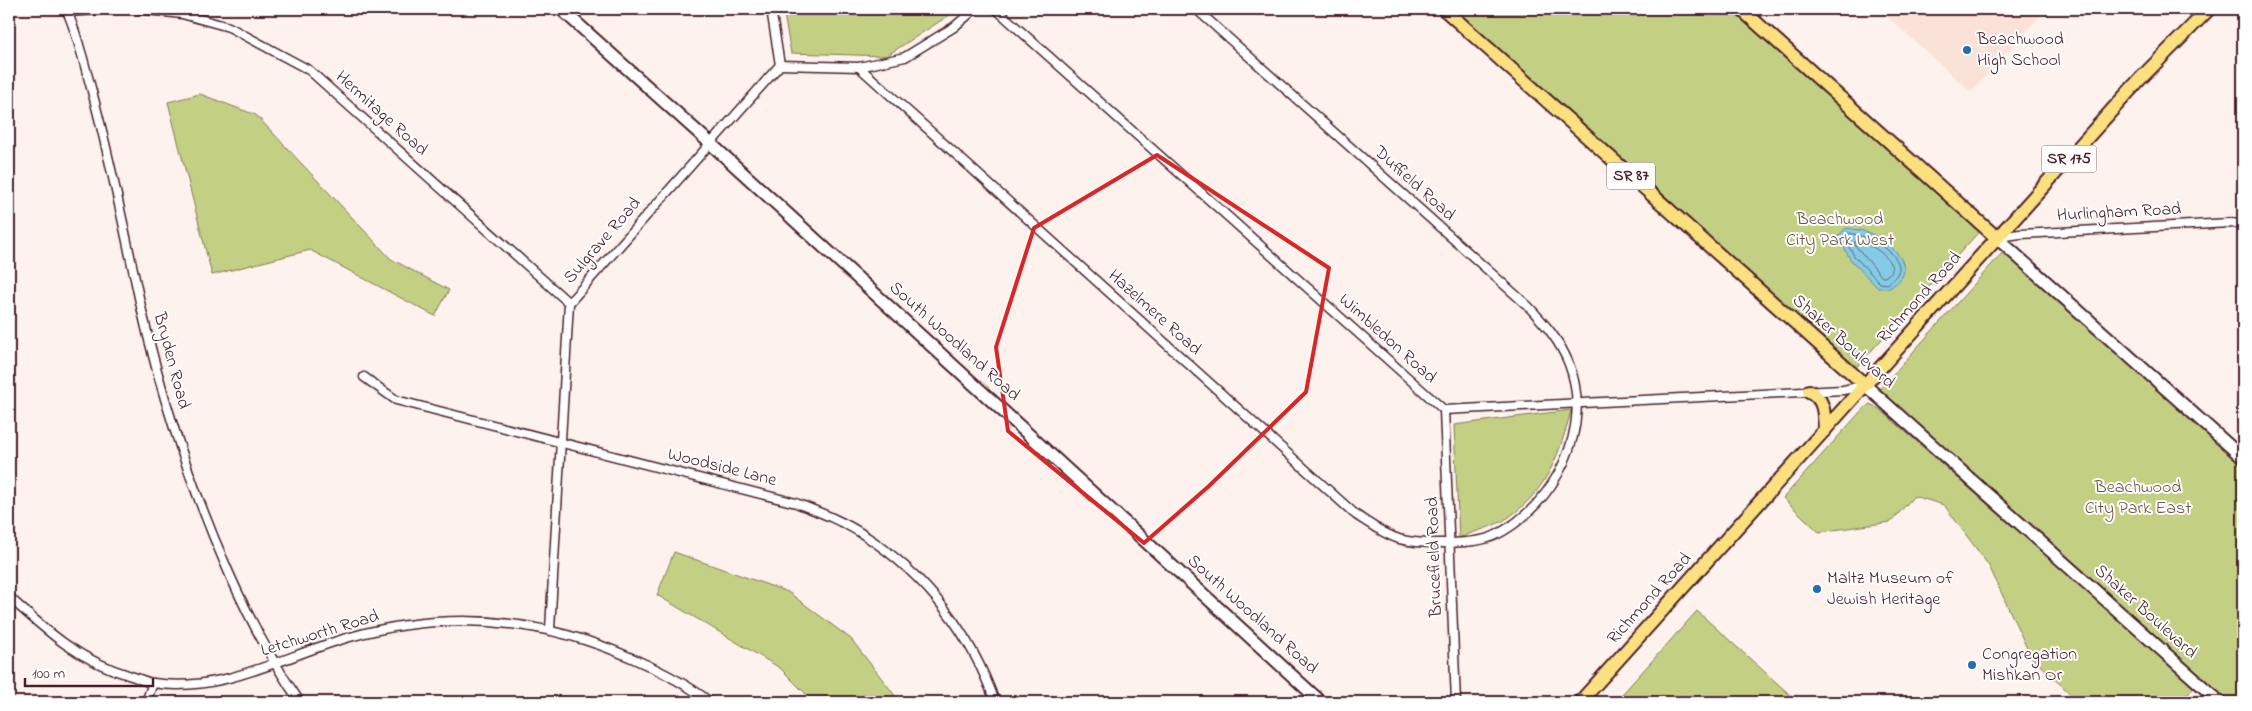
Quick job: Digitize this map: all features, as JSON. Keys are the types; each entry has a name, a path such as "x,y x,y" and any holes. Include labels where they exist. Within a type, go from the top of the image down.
{"main road":[{"name":"Shaker Boulevard","path":"1444,9 1865,385"},
{"path":"1741,9 1997,238"},
{"name":"Richmond Road","path":"1580,702 2140,79 2209,9"},
{"path":"1809,391 1816,395 1823,404 1825,430"}],"street":[{"path":"66,10 112,9"},
{"name":"Hermitage Road","path":"138,9 182,14 229,27 309,70 569,303"},
{"name":"South Woodland Road","path":"561,9 710,142 1322,702"},
{"path":"771,9 780,65 858,67 904,57 954,27 975,9"},
{"name":"Wimbledon Road","path":"996,9 1444,410"},
{"name":"Duffield Road","path":"1196,9 1528,306 1551,330 1570,366 1576,405 1572,440 1566,460 1551,485 1524,517 1495,536 1449,544"},
{"name":"Bryden Road","path":"66,10 88,79 113,170 151,351 171,420 211,532 242,601 275,664 300,702"},
{"name":"Sulgrave Road","path":"550,629 569,303 780,65"},
{"name":"Hazelmere Road","path":"858,67 1356,515 1384,533 1401,539 1449,544"},
{"name":"Hurlingham Road","path":"1997,238 2020,234 2068,231 2230,223 2243,224"},
{"path":"1997,238 2243,458"},
{"name":"Woodside Lane","path":"364,377 396,400 796,503 832,518 863,534 890,553 941,602 960,629 977,659 995,702"},
{"path":"1444,410 1576,405 1843,390 1865,385"},
{"name":"Shaker Boulevard","path":"1865,385 2220,702"},
{"name":"Brucefield Road","path":"1444,410 1456,702"},
{"name":"Letchworth Road","path":"9,597 73,651 107,669 153,683 198,684 226,680 350,637 402,626 447,622 498,622 550,629 584,638 651,666 710,702"},
{"path":"146,702 153,683"}],"highlighted area":[{"path":"1157,155 1329,268 1306,392 1209,486 1144,543 1008,431 996,347 1034,228"}],"shaded area":[{"name":"Beachwood High School","path":"1879,9 2046,9 1971,92"}],"green space":[{"path":"783,9 959,9 886,56 791,53"},
{"name":"Beachwood City Park West","path":"1444,9 1741,9 1984,226 1854,370"},
{"path":"200,94 256,115 391,259 449,290 435,316 310,250 212,275 168,102"},
{"name":"Beachwood City Park East","path":"2003,252 2006,252 2243,464 2243,702 2224,702 1878,391"},
{"path":"1870,404 1881,410 2194,687 2182,702 2079,702 2031,657 1989,566 1944,505 1914,496 1891,522 1819,532 1783,498 1863,409"},
{"path":"1571,410 1557,456 1533,495 1509,517 1459,538 1454,425"},
{"path":"674,552 788,592 851,639 900,702 814,702 780,668 657,595"},
{"path":"1697,611 1798,702 1615,702"}],"water":[{"path":"1846,228 1863,231 1875,236 1895,250 1903,264 1902,277 1890,288 1878,288 1850,259 1838,236"}],"place":[{"name":"Beachwood High School","path":"1967,50"},
{"name":"Maltz Museum of Jewish Heritage","path":"1817,589"},
{"name":"Congregation Mishkan Or","path":"1972,665"}]}
